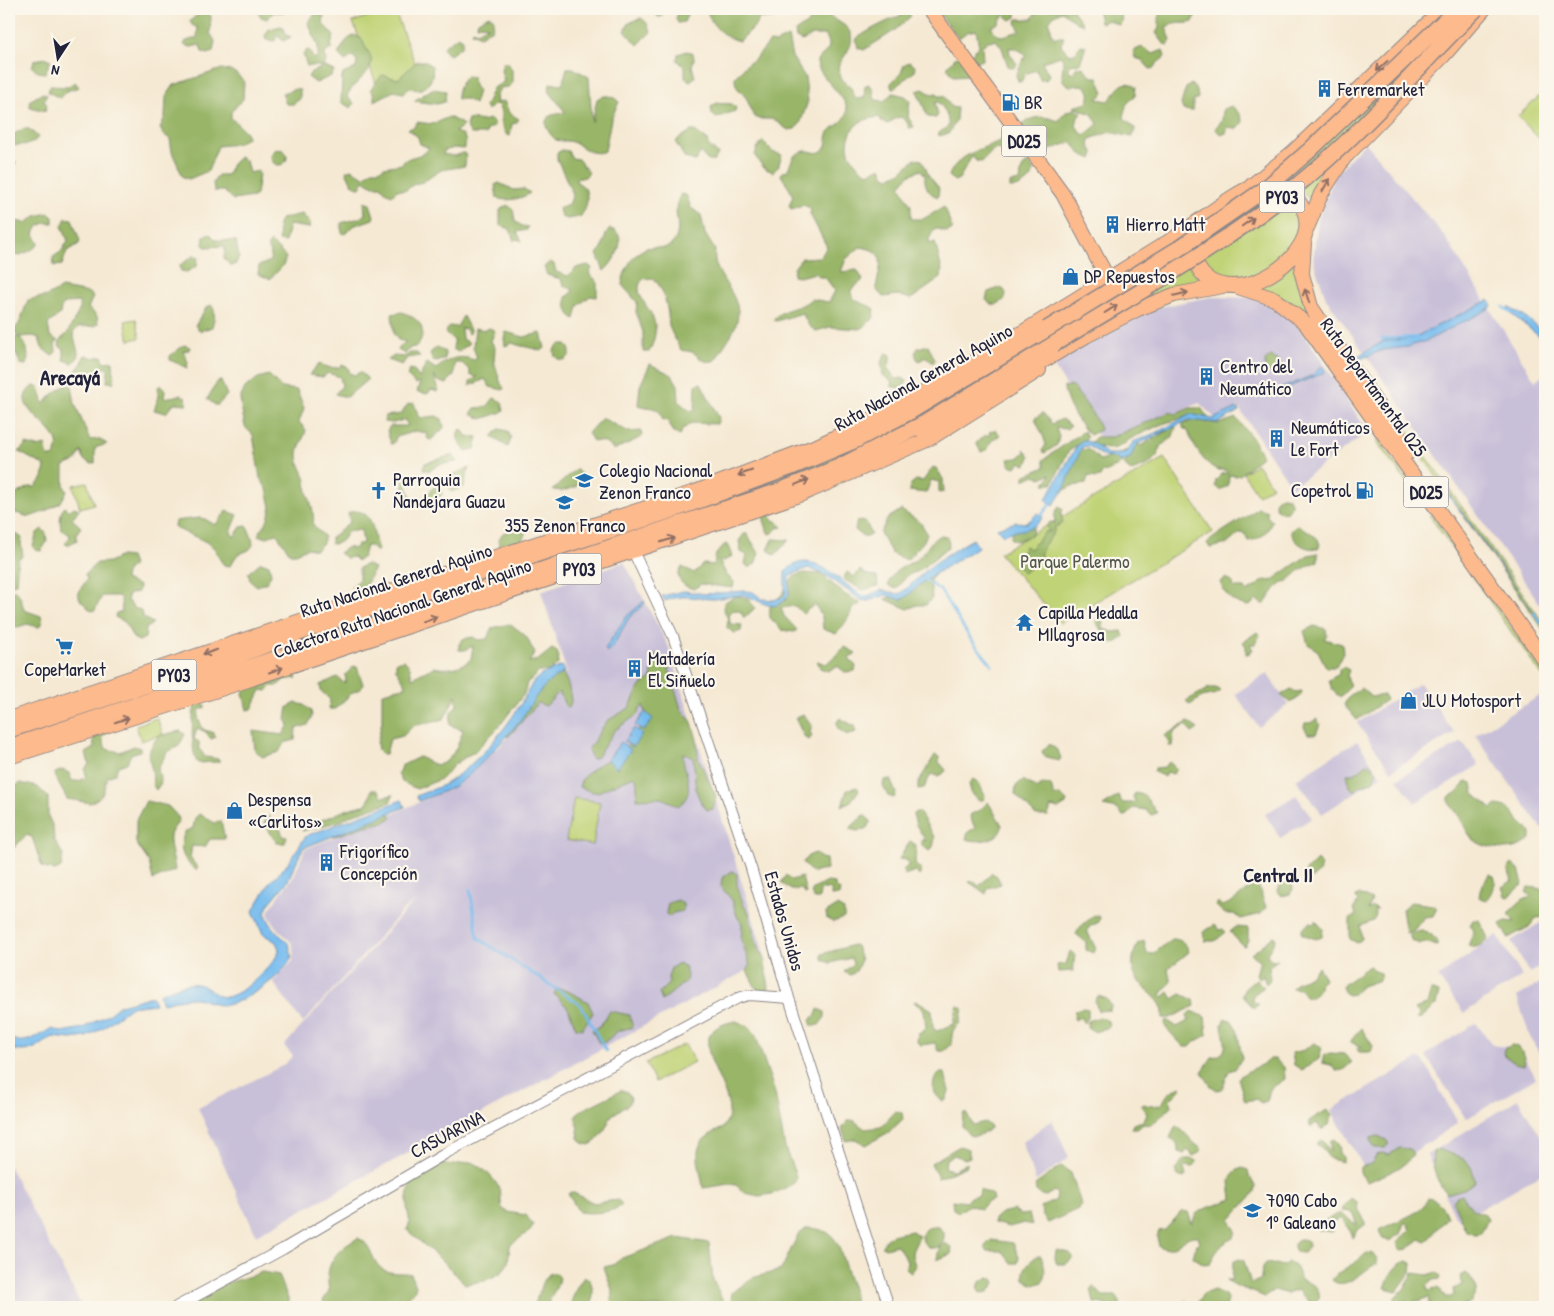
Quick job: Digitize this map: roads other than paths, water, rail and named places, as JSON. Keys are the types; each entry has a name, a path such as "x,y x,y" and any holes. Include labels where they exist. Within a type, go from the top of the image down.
{"highway":[{"name":"Ruta Nacional General Aquino","path":"9,730 724,492 856,440 960,384 1178,249 1264,189 1310,150 1457,9"},
{"name":"Ruta Nacional General Aquino","path":"9,747 735,506 839,467 885,445 966,400 1246,224 1297,185 1388,99 1476,9"},
{"path":"856,440 902,405"}],"main road":[{"name":"D025","path":"929,9 1063,194 1108,279"},
{"name":"PY03","path":"1246,189 1292,153 1444,9"},
{"name":"PY03","path":"1306,233 1327,182 1344,158 1438,62 1484,9"},
{"name":"D025","path":"1229,286 1204,274 1194,260 1192,250 1195,234 1202,221 1246,189 1265,184 1287,190 1296,197 1302,207 1306,233"},
{"name":"Ruta Nacional General Aquino","path":"902,405 978,362 1202,221"},
{"path":"1229,286 1250,283 1271,274 1291,257 1306,233"},
{"name":"Ruta Departamental 025","path":"1306,233 1302,264 1303,280 1307,296 1317,319 1545,644"},
{"name":"Ruta Nacional General Aquino","path":"885,445 946,420 1086,336 1148,305 1174,296 1229,286"},
{"name":"Ruta Departamental 025","path":"1229,286 1275,299 1306,323 1545,661"},
{"name":"Colectora Ruta Nacional General Aquino","path":"9,757 239,683 802,494 929,439 1120,318"},
{"name":"Colectora Ruta Nacional General Aquino","path":"9,719 339,608 667,501 810,449 902,405"},
{"path":"667,501 724,492"},
{"path":"250,639 338,619"}],"street":[{"name":"Estados Unidos","path":"634,551 673,636 751,868 790,998 889,1307"},
{"name":"CASUARINA","path":"176,1307 284,1249 440,1157 738,998 749,995 790,998"}],"water":[{"path":"1489,300 1492,306 1485,311 1426,341 1407,347 1383,350 1358,360 1356,357 1384,341 1413,338"},
{"path":"1508,307 1527,318 1545,335 1545,341 1510,313"},
{"path":"1322,366 1325,371 1323,373 1277,392 1275,391 1313,375"},
{"path":"1237,408 1239,411 1218,423 1189,420 1136,445 1131,457 1122,462 1115,458 1104,457 1089,446 1082,447 1065,487 1053,506 1046,499 1078,444 1083,440 1093,443 1107,454 1121,454 1127,452 1133,442 1158,432 1191,414 1213,419"},
{"path":"1450,495 1539,620 1449,496"},
{"path":"1038,513 1043,517 1035,526 1030,528 1003,535 997,528 1016,522 1027,523"},
{"path":"973,539 978,547 922,583 901,600 886,595 868,601 861,600 827,576 808,568 789,576 789,595 783,602 777,605 771,606 741,595 714,599 678,597 665,601 662,596 684,591 706,594 745,591 753,592 762,599 774,600 783,597 785,593 785,572 795,564 805,562 825,568 862,595 867,596 881,590 899,594 939,561"},
{"path":"644,601 645,603 629,618 613,646 607,652 605,649 625,618"},
{"path":"562,666 564,673 543,688 512,730 470,773 455,786 419,801 416,796 445,784 472,764 507,725 533,682 541,675"},
{"path":"645,712 653,719 644,731 635,725"},
{"path":"634,728 642,734 633,747 624,741"},
{"path":"621,742 631,750 617,768 607,760"},
{"path":"402,800 405,807 303,848 287,882 268,905 265,913 272,927 289,944 292,956 283,971 254,993 234,1003 217,1005 202,999 193,998 163,1003 159,994 182,985 200,985 219,996 227,997 250,984 273,962 279,949 276,942 263,934 253,911 270,882 286,866 306,836"},
{"path":"152,996 155,1004 130,1007 103,1028 86,1037 71,1039 53,1037 37,1047 22,1051 9,1048 9,1036 14,1040 25,1041 52,1029 61,1032 83,1028 109,1014 120,1005"}],"waterway":[{"path":"1503,307 1511,313"},
{"path":"1382,339 1417,337"},
{"path":"1039,518 1053,501"},
{"path":"924,579 940,590 970,638 992,665"},
{"path":"1534,613 1541,623"},
{"path":"470,889 478,938 581,1005 606,1051"}],"place":[{"name":"Ferremarket","path":"1324,89"},
{"name":"BR","path":"1010,102"},
{"name":"Hierro Matt","path":"1112,224"},
{"name":"DP Repuestos","path":"1070,276"},
{"name":"Centro del Neumático","path":"1206,377"},
{"name":"Neumáticos Le Fort","path":"1277,438"},
{"name":"Colegio Nacional Zenon Franco","path":"585,481"},
{"name":"Parroquia Ñandejara Guazu","path":"379,490"},
{"name":"Copetrol","path":"1365,490"},
{"name":"355 Zenon Franco","path":"565,502"},
{"name":"Capilla Medalla MIlagrosa","path":"1024,623"},
{"name":"CopeMarket","path":"65,646"},
{"name":"Matadería El Siñuelo","path":"634,669"},
{"name":"JLU Motosport","path":"1408,700"},
{"name":"Despensa «Carlitos»","path":"234,810"},
{"name":"Frigorífico Concepción","path":"326,862"},
{"name":"7090 Cabo 1º Galeano","path":"1252,1211"}],"district":[{"name":"Arecayá","path":"70,377"},
{"name":"Central II","path":"1278,874"}],"park label":[{"name":"Parque Palermo","path":"1075,561"}]}
